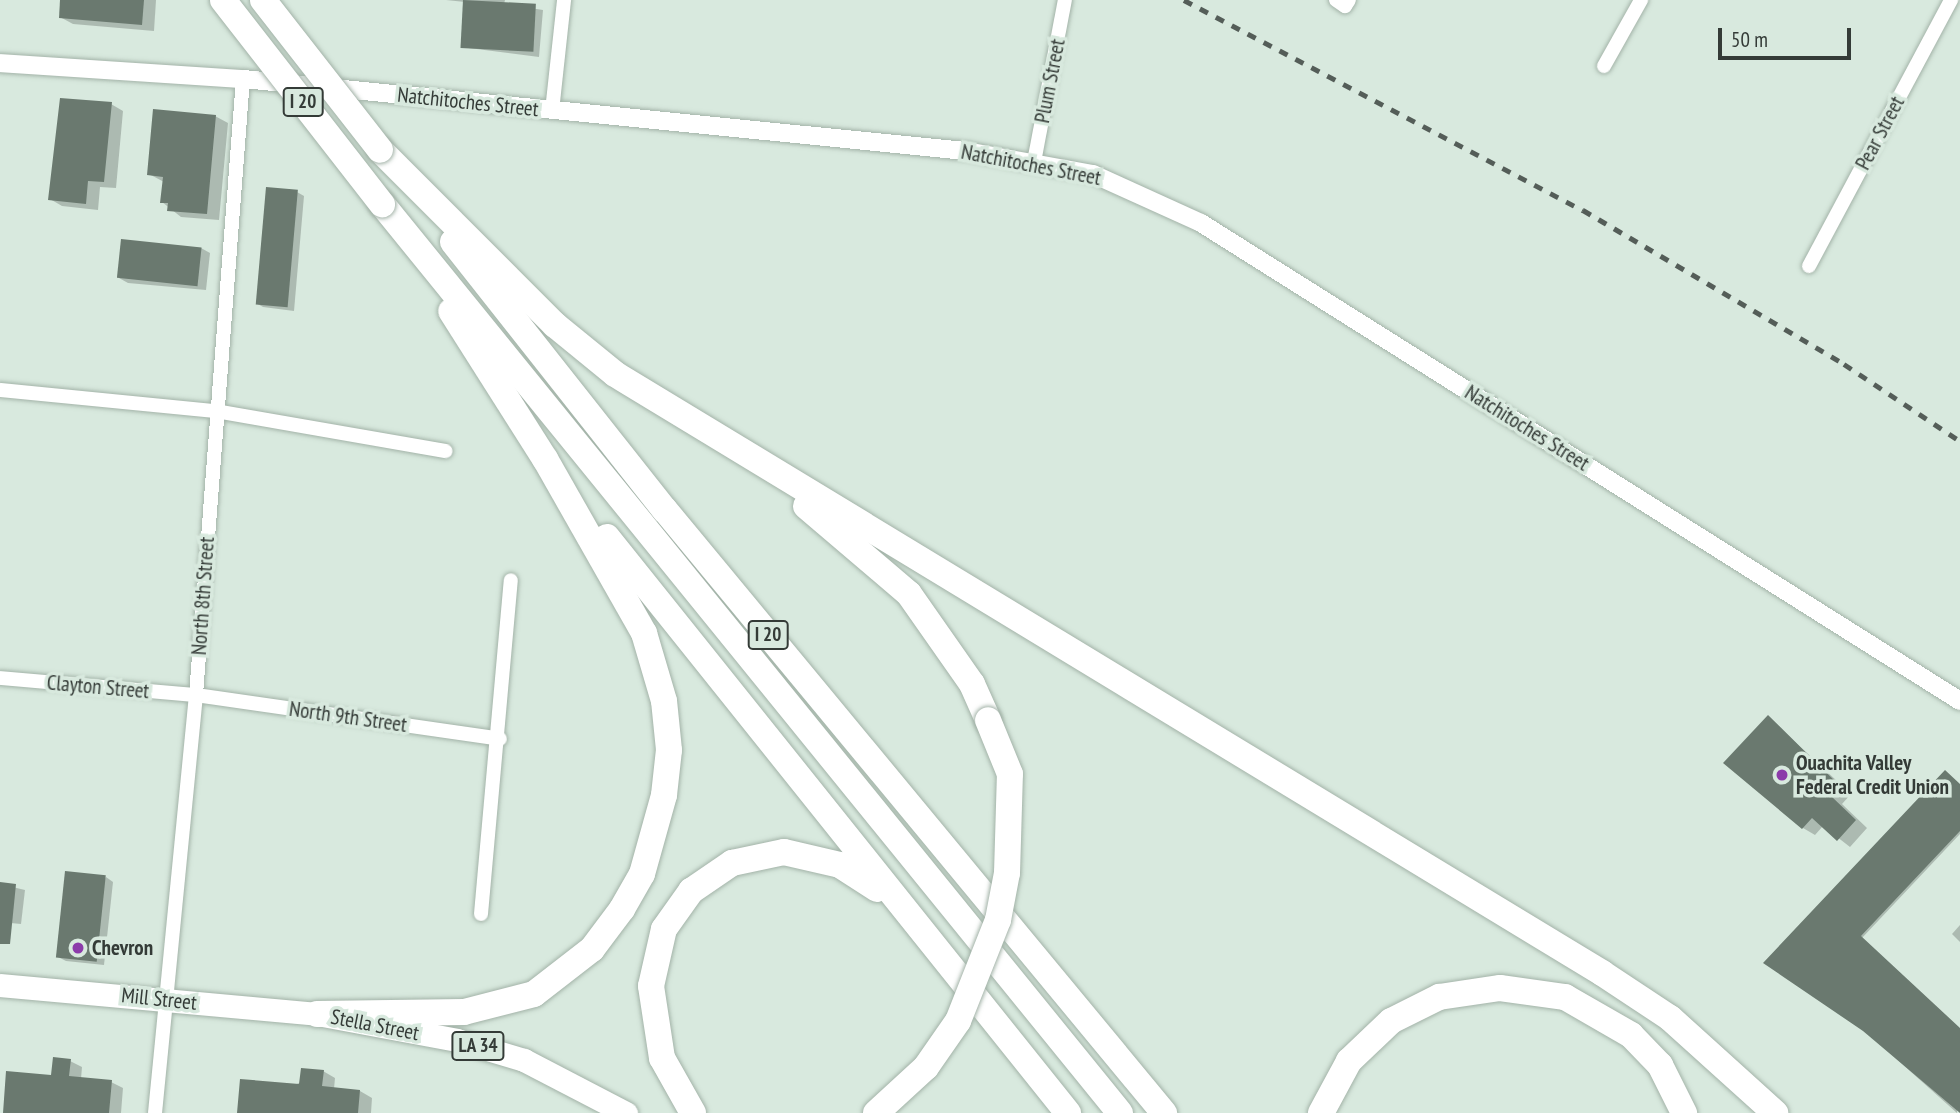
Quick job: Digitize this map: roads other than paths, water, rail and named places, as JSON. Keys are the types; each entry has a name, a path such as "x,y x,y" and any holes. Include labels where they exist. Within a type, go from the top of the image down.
{"highway":[{"name":"I 20","path":"223,0 382,204 1120,1113"},
{"name":"I 20","path":"263,0 682,531 1164,1113"},
{"path":"380,150 555,325 615,374 795,497 867,554 909,594 945,642 988,720 1010,774 1007,873 998,920 958,1021 926,1067 876,1113"},
{"path":"317,1014 464,1012 534,994 592,949 642,874 664,795 669,750 664,701 644,633 545,459 382,204"},
{"path":"615,374 1602,974 1670,1018 1775,1113"},
{"path":"545,459 940,957 1068,1113"},
{"path":"693,1113 662,1058 651,986 664,929 691,891 722,869 784,852 840,865 889,900 940,957"},
{"path":"1321,1113 1349,1061 1391,1021 1439,997 1500,988 1536,990 1597,1012 1631,1035 1660,1065 1684,1113"}],"main road":[{"name":"Mill Street","path":"0,985 317,1014"},
{"name":"Stella Street","path":"317,1014 457,1040 524,1060 626,1113"}],"street":[{"path":"552,111 564,0"},
{"name":"Plum Street","path":"1034,162 1065,0"},
{"path":"1604,66 1641,0"},
{"name":"Pear Street","path":"1810,266 1951,0"},
{"name":"Natchitoches Street","path":"0,63 243,79 1034,162 1093,174 1201,223 1960,701"},
{"name":"North 8th Street","path":"155,1113 197,695 216,411 243,79"},
{"path":"0,390 216,411 446,451"},
{"path":"481,914 500,739 511,580"},
{"name":"Clayton Street","path":"0,678 197,695"},
{"name":"North 9th Street","path":"197,695 500,739"}],"railway":[{"path":"1184,0 1583,210 1844,364 1960,441"}],"place":[{"name":"Ouachita Valley Federal Credit Union","path":"1782,775"},
{"name":"Chevron","path":"78,948"}]}
